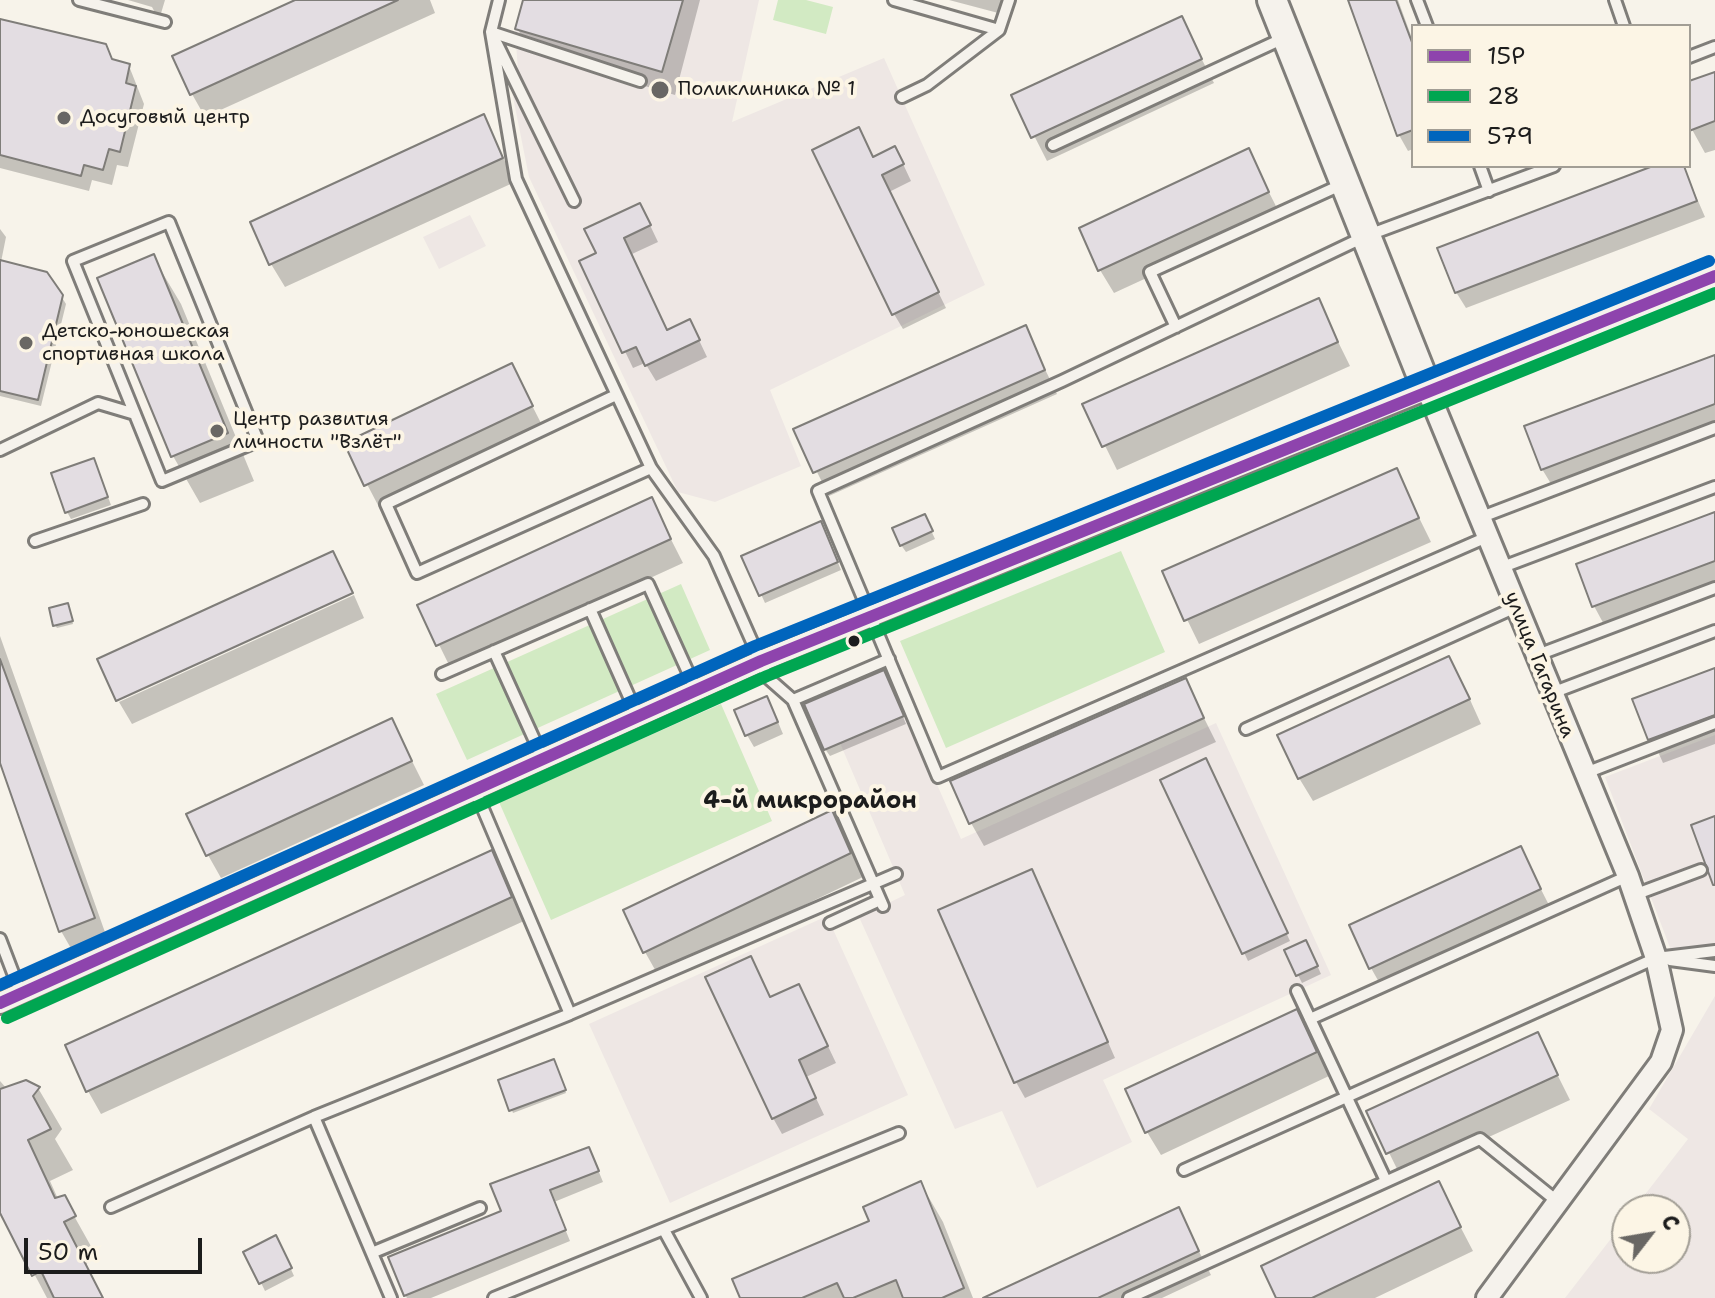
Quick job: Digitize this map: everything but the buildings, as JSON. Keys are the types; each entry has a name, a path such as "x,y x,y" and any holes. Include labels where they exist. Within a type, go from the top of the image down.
{"street":[{"name":"улица Гагарина","path":"1272,0 1550,694 1631,885 1656,958 1672,1030 1661,1062 1624,1120 1487,1298"},
{"path":"0,1003 761,661 1427,389 1715,276"}],"lane":[{"path":"79,0 165,22"},
{"path":"499,0 491,32 516,179 651,468 714,556 768,678 793,700 881,903 830,923"},
{"path":"894,0 999,30"},
{"path":"902,97 927,85 999,30 1009,0"},
{"path":"1417,0 1426,24"},
{"path":"1615,0 1623,24"},
{"path":"491,32 640,81"},
{"path":"491,32 574,201"},
{"path":"1053,145 1287,37"},
{"path":"1691,56 1715,47"},
{"path":"1481,168 1489,191"},
{"path":"1549,168 1366,236 818,491 938,777 1483,527 1715,428"},
{"path":"1176,327 1150,272 1345,183"},
{"path":"169,222 258,441 162,481 135,414 73,261 169,222"},
{"path":"616,395 386,504 417,573 651,468"},
{"path":"0,450 98,403 135,414"},
{"path":"1500,568 1715,487"},
{"path":"35,541 143,504"},
{"path":"442,674 648,584 696,690"},
{"path":"1535,656 1715,588"},
{"path":"1246,729 1516,607"},
{"path":"590,609 638,717"},
{"path":"1550,694 1715,631"},
{"path":"494,651 543,759"},
{"path":"793,700 889,659"},
{"path":"1583,774 1715,723"},
{"path":"475,790 570,1014"},
{"path":"1310,1019 1631,885 1701,870"},
{"path":"111,1207 314,1117 570,1014 896,874"},
{"path":"0,939 21,994"},
{"path":"1184,1170 1656,958 1715,951"},
{"path":"1656,958 1715,966"},
{"path":"1297,991 1386,1181"},
{"path":"314,1117 391,1298"},
{"path":"494,1298 899,1133"},
{"path":"1129,1298 1480,1139 1558,1202"},
{"path":"374,1252 480,1208"},
{"path":"664,1230 701,1298"}],"shaded area":[{"path":"523,0 759,0 732,122 884,58 985,285 770,390 801,466 715,502 678,492 529,177 509,77 518,71 515,29"},
{"path":"470,215 486,246 439,269 423,237"},
{"path":"906,714 961,839 1216,723 1331,975 1103,1080 1132,1142 1037,1188 1002,1111 955,1129 859,917 905,895 840,743"},
{"path":"1715,735 1715,955 1674,958 1605,777"},
{"path":"827,916 908,1095 670,1203 589,1024"},
{"path":"1715,996 1715,1298 1565,1298 1611,1239 1611,1274 1691,1274 1691,1194 1645,1194 1688,1139 1649,1109"}],"green space":[{"path":"778,0 806,0 833,7 826,34 773,20"},
{"path":"1121,551 1165,652 946,748 900,641"},
{"path":"681,584 710,650 467,760 436,694"},
{"path":"721,704 772,821 551,920 499,802"}],"transit line":[{"name":"579","path":"0,985 755,646 1709,261"},
{"name":"15Р","path":"0,1003 761,661 1715,276"},
{"name":"28","path":"7,1018 767,676 1715,293"}],"place":[{"name":"Поликлиника № 1","path":"660,90"},
{"name":"Досуговый центр","path":"64,118"},
{"name":"Детско-юношеская спортивная школа","path":"26,343"},
{"name":"Центр развития личности \"Взлёт\"","path":"217,431"}],"district":[{"name":"4-й микрорайон","path":"810,802"}]}
